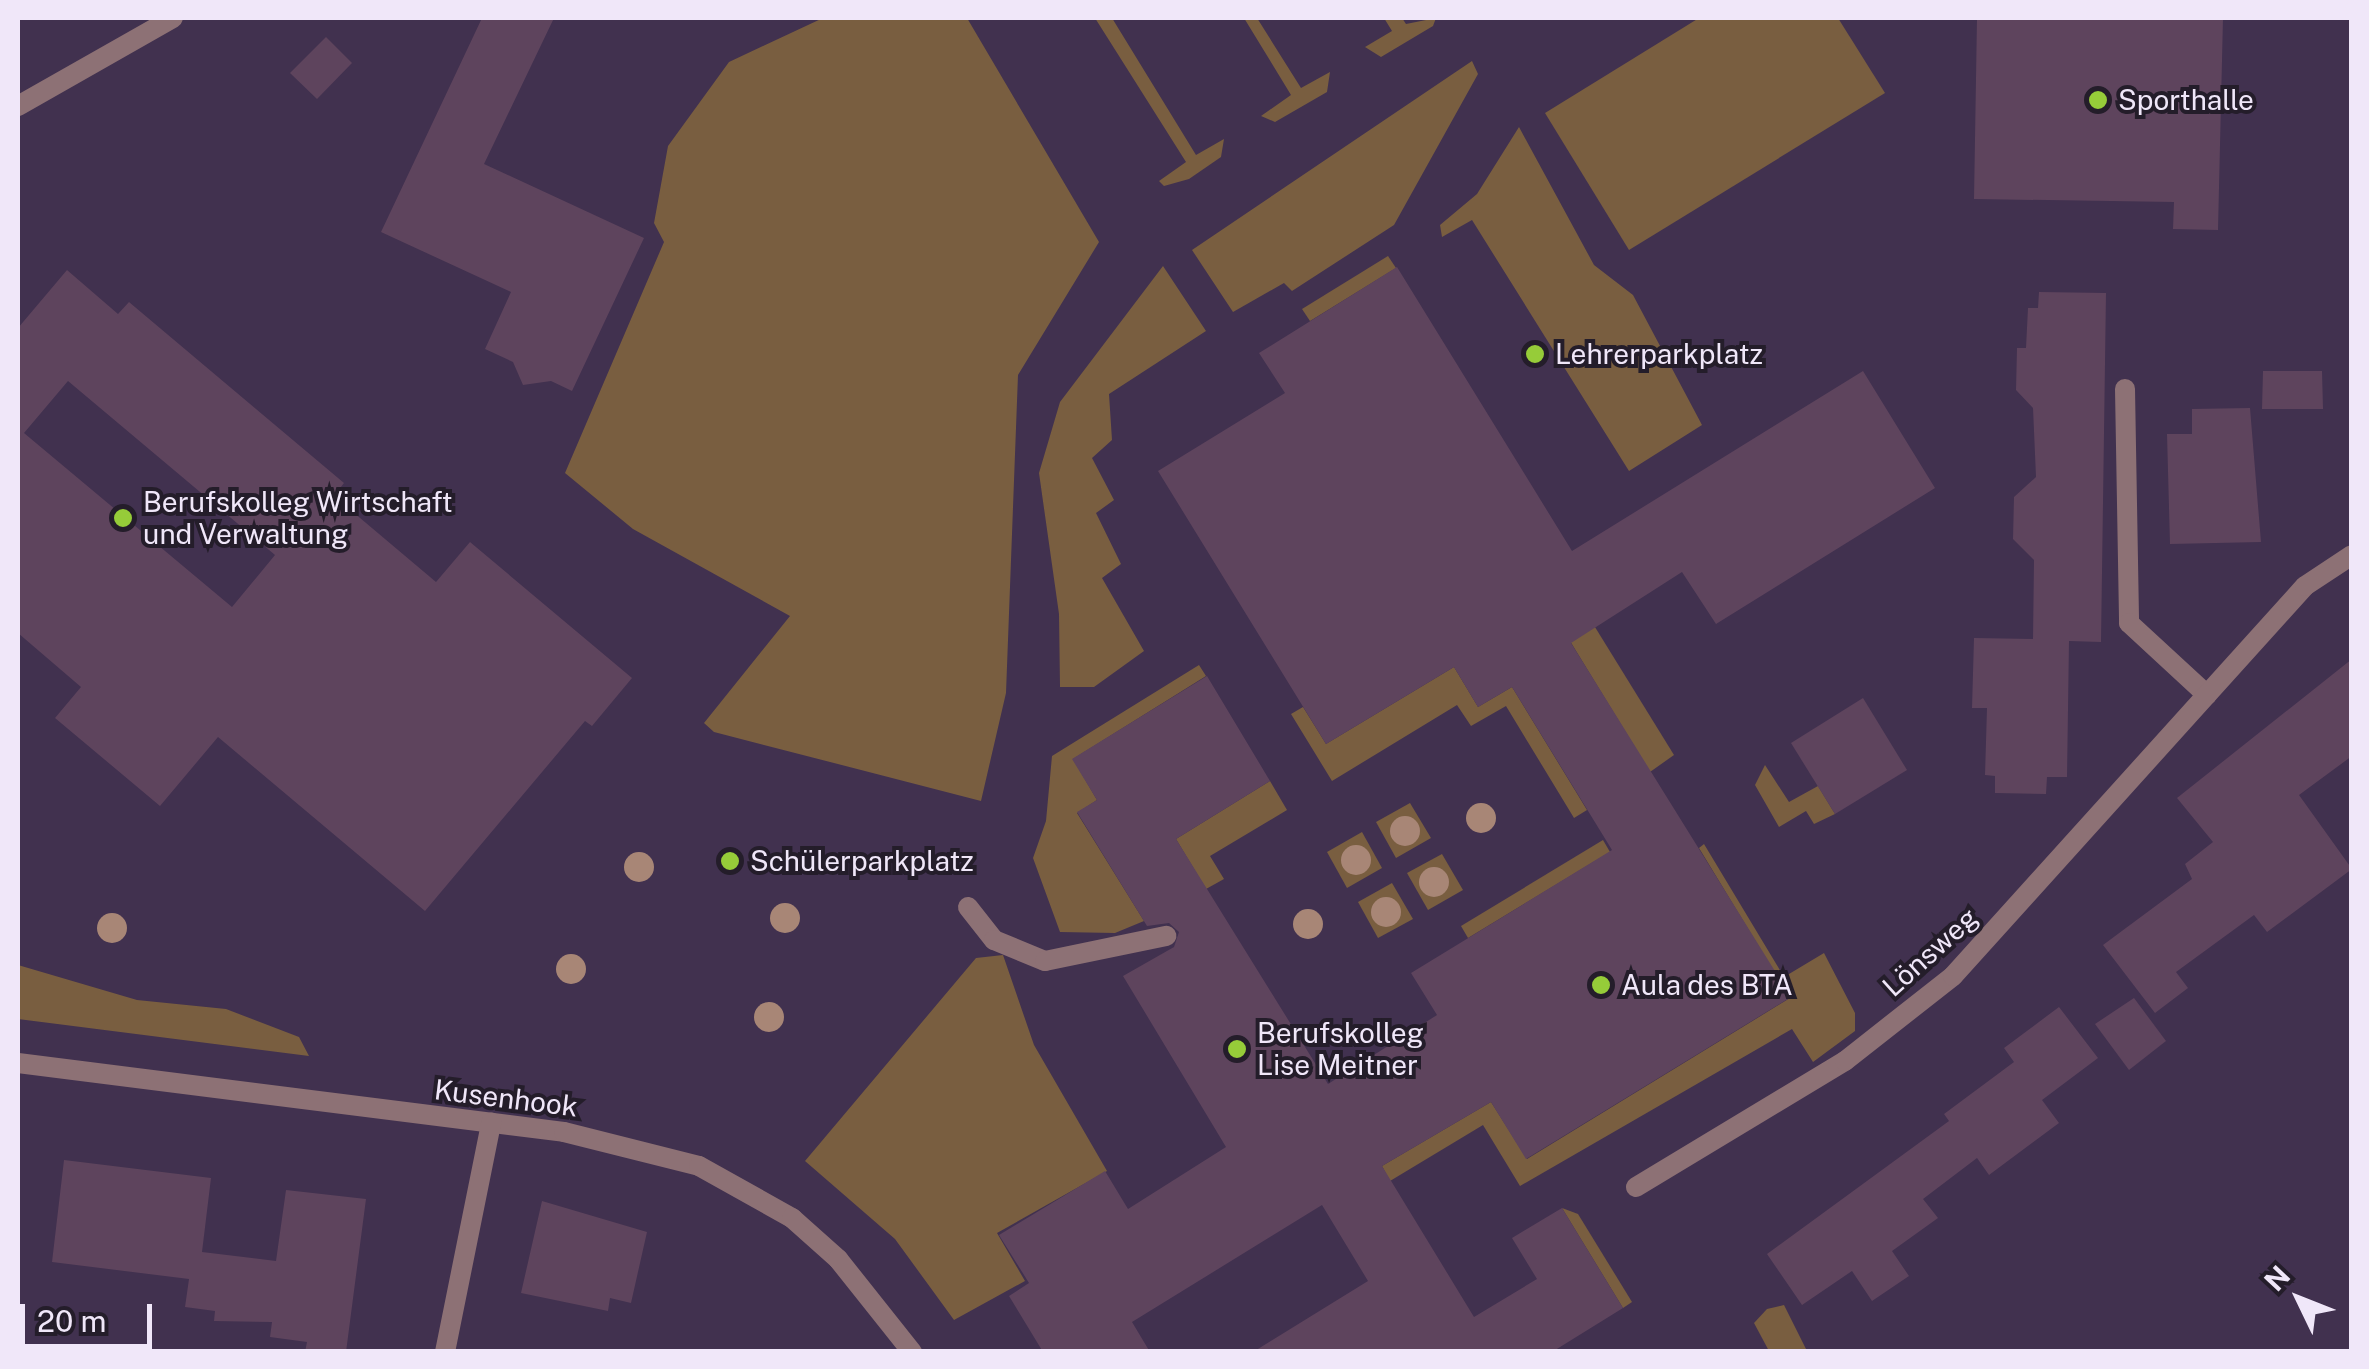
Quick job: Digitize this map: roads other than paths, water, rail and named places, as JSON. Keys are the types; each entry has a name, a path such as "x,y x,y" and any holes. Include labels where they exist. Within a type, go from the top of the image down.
{"street":[{"path":"18,106 173,18"},
{"path":"2125,388 2130,623 2207,694"},
{"name":"Lönsweg","path":"1636,1186 1845,1061 1953,976 2304,586 2352,555"},
{"path":"968,906 994,940 1045,960 1166,936"},
{"name":"Kusenhook","path":"18,1064 491,1123 634,1145 748,1190 838,1259 912,1352"},
{"path":"445,1352 491,1123"}],"place":[{"name":"Sporthalle","path":"2098,100"},
{"name":"Lehrerparkplatz","path":"1535,354"},
{"name":"Berufskolleg Wirtschaft und Verwaltung","path":"123,518"},
{"name":"Schülerparkplatz","path":"730,861"},
{"name":"Aula des BTA","path":"1601,985"},
{"name":"Berufskolleg Lise Meitner","path":"1237,1049"}]}
